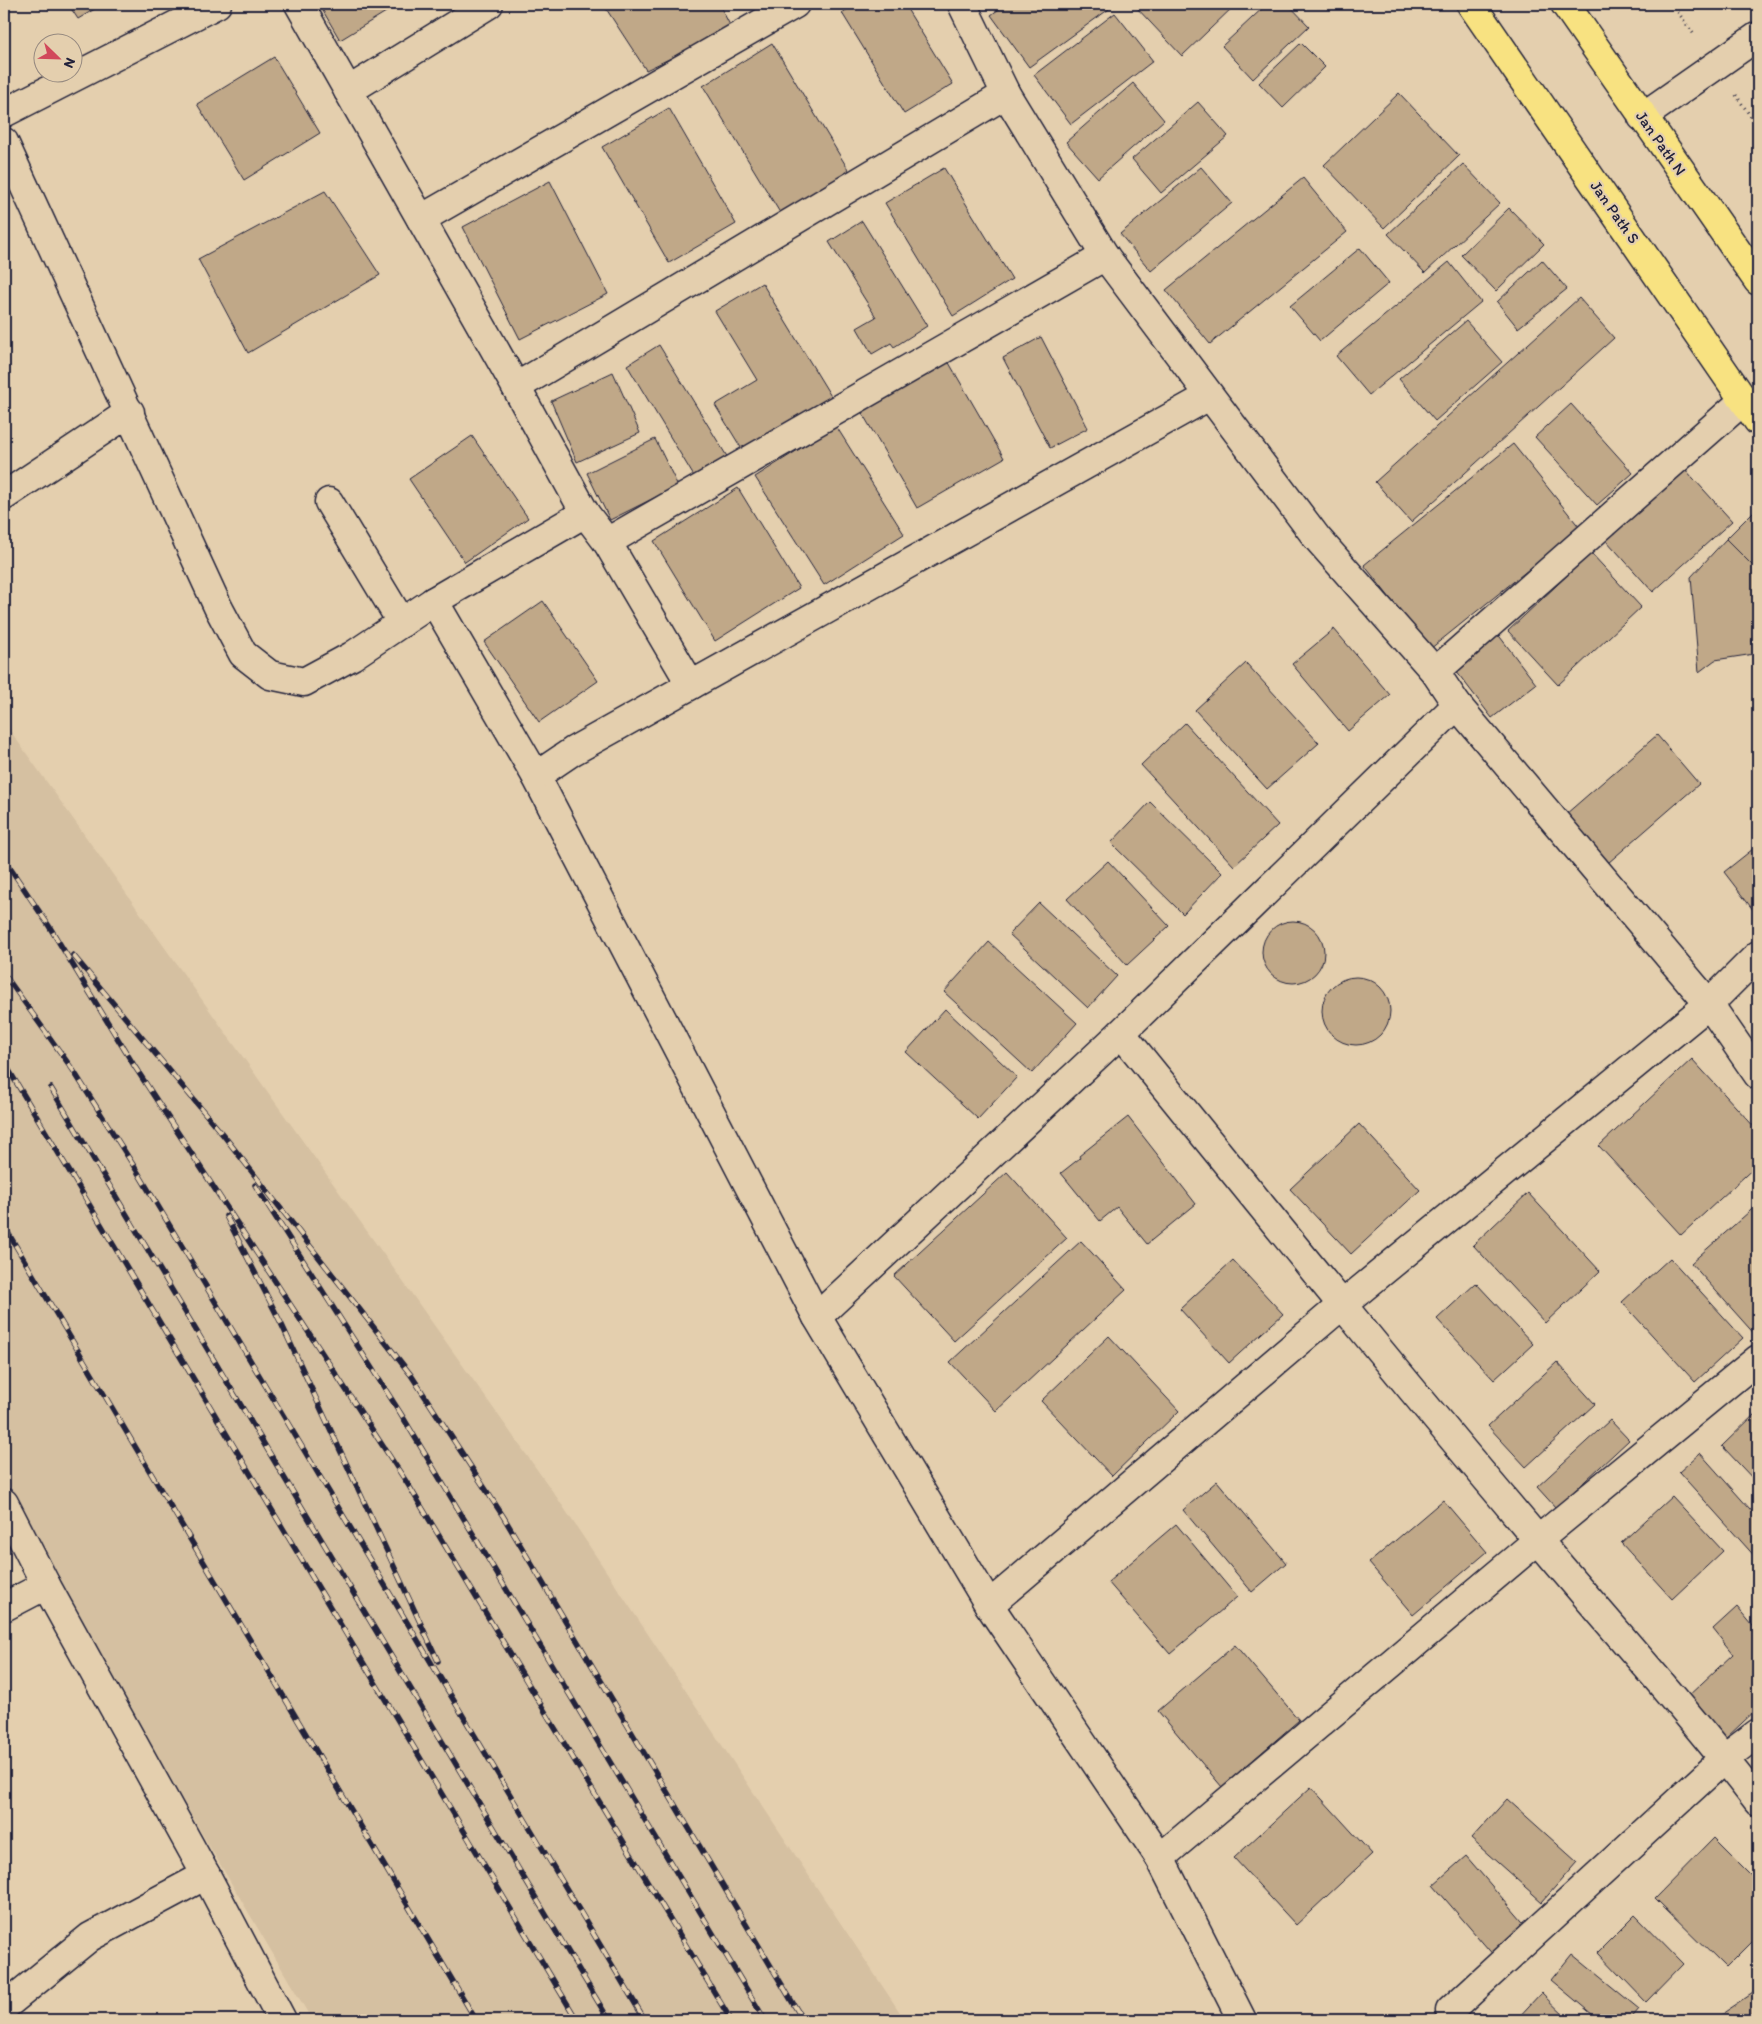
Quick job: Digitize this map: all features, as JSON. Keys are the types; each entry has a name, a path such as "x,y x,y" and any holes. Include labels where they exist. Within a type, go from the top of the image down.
{"main road":[{"name":"Jan Path S","path":"1471,4 1751,410"},
{"name":"Jan Path N","path":"1565,4 1758,281"}],"street":[{"path":"4,113 217,4"},
{"path":"299,4 585,512 607,542 692,685"},
{"path":"348,91 489,4"},
{"path":"421,219 795,4"},
{"path":"962,4 1006,94 1105,256 1317,538 1435,672 1457,705 1709,1004 1758,1075"},
{"path":"1642,117 1758,36"},
{"path":"516,387 1006,94"},
{"path":"4,142 130,412 218,607 243,654 270,675 304,682 352,656 434,601 585,512"},
{"path":"607,542 1105,256"},
{"path":"536,776 573,751 1210,396"},
{"path":"1435,672 1751,410"},
{"path":"4,496 130,412"},
{"path":"329,502 402,623"},
{"path":"434,601 536,776 817,1317 989,1605 1160,1858 1242,2020"},
{"path":"817,1317 1121,1033 1457,705"},
{"path":"989,1605 1342,1304 1709,1004 1758,955"},
{"path":"1121,1033 1342,1304 1538,1540 1725,1758 1758,1802"},
{"path":"1160,1858 1538,1540 1758,1359"},
{"path":"4,1503 46,1585 206,1875 282,2020"},
{"path":"4,1607 46,1585"},
{"path":"1450,2011 1725,1758 1758,1733"},
{"path":"4,2007 90,1937 206,1875"}],"shaded area":[{"path":"4,722 558,1499 905,2020 312,2020 110,1678 4,1474"}],"building":[{"path":"68,4 103,4 78,19"},
{"path":"319,4 399,4 340,40"},
{"path":"603,4 719,4 732,29 646,70"},
{"path":"856,4 904,4 953,84 904,114 842,13"},
{"path":"1006,4 1116,4 1029,67 991,15"},
{"path":"1138,4 1236,4 1182,56 1135,6"},
{"path":"1267,4 1288,4 1309,26 1253,79 1222,46"},
{"path":"1115,13 1153,61 1071,124 1034,75"},
{"path":"772,43 851,174 782,216 703,86"},
{"path":"1301,43 1325,67 1283,108 1259,83"},
{"path":"274,57 320,133 244,180 197,104"},
{"path":"1133,83 1164,120 1098,178 1066,142"},
{"path":"1399,93 1459,156 1384,228 1324,165"},
{"path":"1198,102 1228,136 1161,193 1132,159"},
{"path":"669,108 736,224 669,263 602,147"},
{"path":"1463,164 1500,203 1425,273 1388,234"},
{"path":"1201,167 1232,203 1151,271 1120,234"},
{"path":"944,168 1012,279 953,316 885,203"},
{"path":"1303,178 1347,232 1210,344 1166,290"},
{"path":"550,181 608,294 520,339 463,227"},
{"path":"325,191 380,275 248,353 198,259"},
{"path":"1509,208 1544,244 1496,291 1461,255"},
{"path":"862,221 927,326 894,347 891,343 872,354 857,328 876,317 829,242"},
{"path":"1360,248 1389,283 1320,341 1290,306"},
{"path":"1542,260 1567,289 1518,328 1497,302"},
{"path":"1449,262 1481,302 1369,395 1336,356"},
{"path":"762,283 832,398 743,451 715,405 757,380 715,311"},
{"path":"1579,298 1614,338 1411,522 1375,482"},
{"path":"1466,321 1502,362 1435,421 1399,379"},
{"path":"1041,337 1088,428 1050,448 1003,358"},
{"path":"659,345 731,463 698,483 627,365"},
{"path":"948,361 1004,458 917,508 861,411"},
{"path":"613,372 640,433 577,462 551,401"},
{"path":"1571,404 1633,473 1597,505 1535,437"},
{"path":"836,426 904,534 824,585 755,477"},
{"path":"472,436 528,518 465,562 409,479"},
{"path":"655,439 678,486 610,520 587,473"},
{"path":"1513,444 1580,528 1430,649 1364,565"},
{"path":"1684,468 1732,521 1653,592 1606,540"},
{"path":"738,488 799,588 715,641 654,541"},
{"path":"1758,507 1758,571 1726,539"},
{"path":"1726,539 1758,571 1758,639 1752,640 1754,654 1715,660 1699,672 1691,577"},
{"path":"1591,553 1641,607 1558,685 1508,631"},
{"path":"543,601 598,681 539,722 484,642"},
{"path":"1334,629 1390,695 1348,731 1292,664"},
{"path":"1497,633 1536,684 1492,718 1453,667"},
{"path":"1246,663 1319,743 1267,789 1195,710"},
{"path":"1185,723 1278,825 1234,866 1141,765"},
{"path":"1657,735 1699,784 1608,863 1566,814"},
{"path":"1150,802 1222,873 1183,914 1111,843"},
{"path":"1758,845 1758,914 1757,915 1724,872"},
{"path":"1108,861 1169,926 1127,965 1067,899"},
{"path":"1039,903 1117,976 1088,1008 1009,934"},
{"path":"1293,921 1305,923 1315,930 1322,940 1324,952 1322,964 1315,974 1305,981 1293,983 1281,981 1271,974 1264,964 1262,952 1264,940 1271,930 1281,923"},
{"path":"989,942 1077,1023 1032,1073 944,992"},
{"path":"1356,977 1369,980 1380,987 1387,998 1390,1011 1387,1024 1380,1035 1369,1042 1356,1045 1343,1042 1332,1035 1325,1024 1322,1011 1325,998 1332,987 1343,980"},
{"path":"945,1009 1017,1077 978,1119 906,1052"},
{"path":"1692,1059 1758,1131 1758,1164 1681,1235 1599,1146"},
{"path":"1128,1117 1196,1204 1147,1244 1117,1207 1100,1221 1061,1173 1080,1158 1079,1156"},
{"path":"1359,1124 1420,1190 1351,1254 1290,1189"},
{"path":"1007,1172 1067,1238 954,1341 894,1276"},
{"path":"1528,1193 1600,1271 1545,1323 1473,1245"},
{"path":"1758,1204 1758,1338 1691,1263"},
{"path":"1081,1241 1126,1290 996,1411 950,1362"},
{"path":"1670,1258 1743,1338 1695,1382 1622,1302"},
{"path":"1233,1260 1283,1314 1229,1363 1180,1309"},
{"path":"1476,1283 1533,1344 1494,1380 1437,1319"},
{"path":"1109,1336 1179,1411 1112,1476 1041,1401"},
{"path":"1557,1362 1595,1404 1526,1467 1488,1426"},
{"path":"1758,1411 1758,1484 1722,1446"},
{"path":"1610,1420 1629,1440 1556,1508 1537,1487"},
{"path":"1700,1453 1758,1518 1758,1560 1679,1472"},
{"path":"1217,1481 1286,1563 1252,1592 1183,1510"},
{"path":"1672,1496 1723,1551 1672,1599 1621,1543"},
{"path":"1443,1500 1487,1552 1413,1615 1369,1563"},
{"path":"1176,1524 1237,1597 1170,1654 1108,1582"},
{"path":"1737,1607 1758,1632 1758,1708 1725,1739 1686,1698 1733,1654 1713,1629"},
{"path":"1235,1645 1299,1720 1222,1787 1158,1711"},
{"path":"1311,1787 1372,1854 1296,1925 1234,1858"},
{"path":"1507,1799 1577,1862 1542,1902 1471,1839"},
{"path":"1714,1838 1758,1882 1758,1936 1726,1968 1655,1898"},
{"path":"1466,1856 1528,1928 1495,1957 1433,1885"},
{"path":"1635,1915 1683,1964 1646,2002 1598,1952"},
{"path":"1572,1954 1639,2009 1630,2020 1599,2020 1551,1980"},
{"path":"1758,1989 1758,2020 1712,2020"},
{"path":"1541,1993 1569,2020 1516,2020"}],"railway":[{"path":"4,859 49,926 135,1067 409,1486 731,2020"},
{"path":"73,955 224,1136 411,1375 503,1516 803,2020"},
{"path":"4,974 73,1070 137,1171 645,2020"},
{"path":"4,1062 577,2020"},
{"path":"51,1088 609,2020"},
{"path":"255,1185 401,1414 765,2020"},
{"path":"226,1216 281,1323 438,1661"},
{"path":"4,1226 476,2020"}]}
